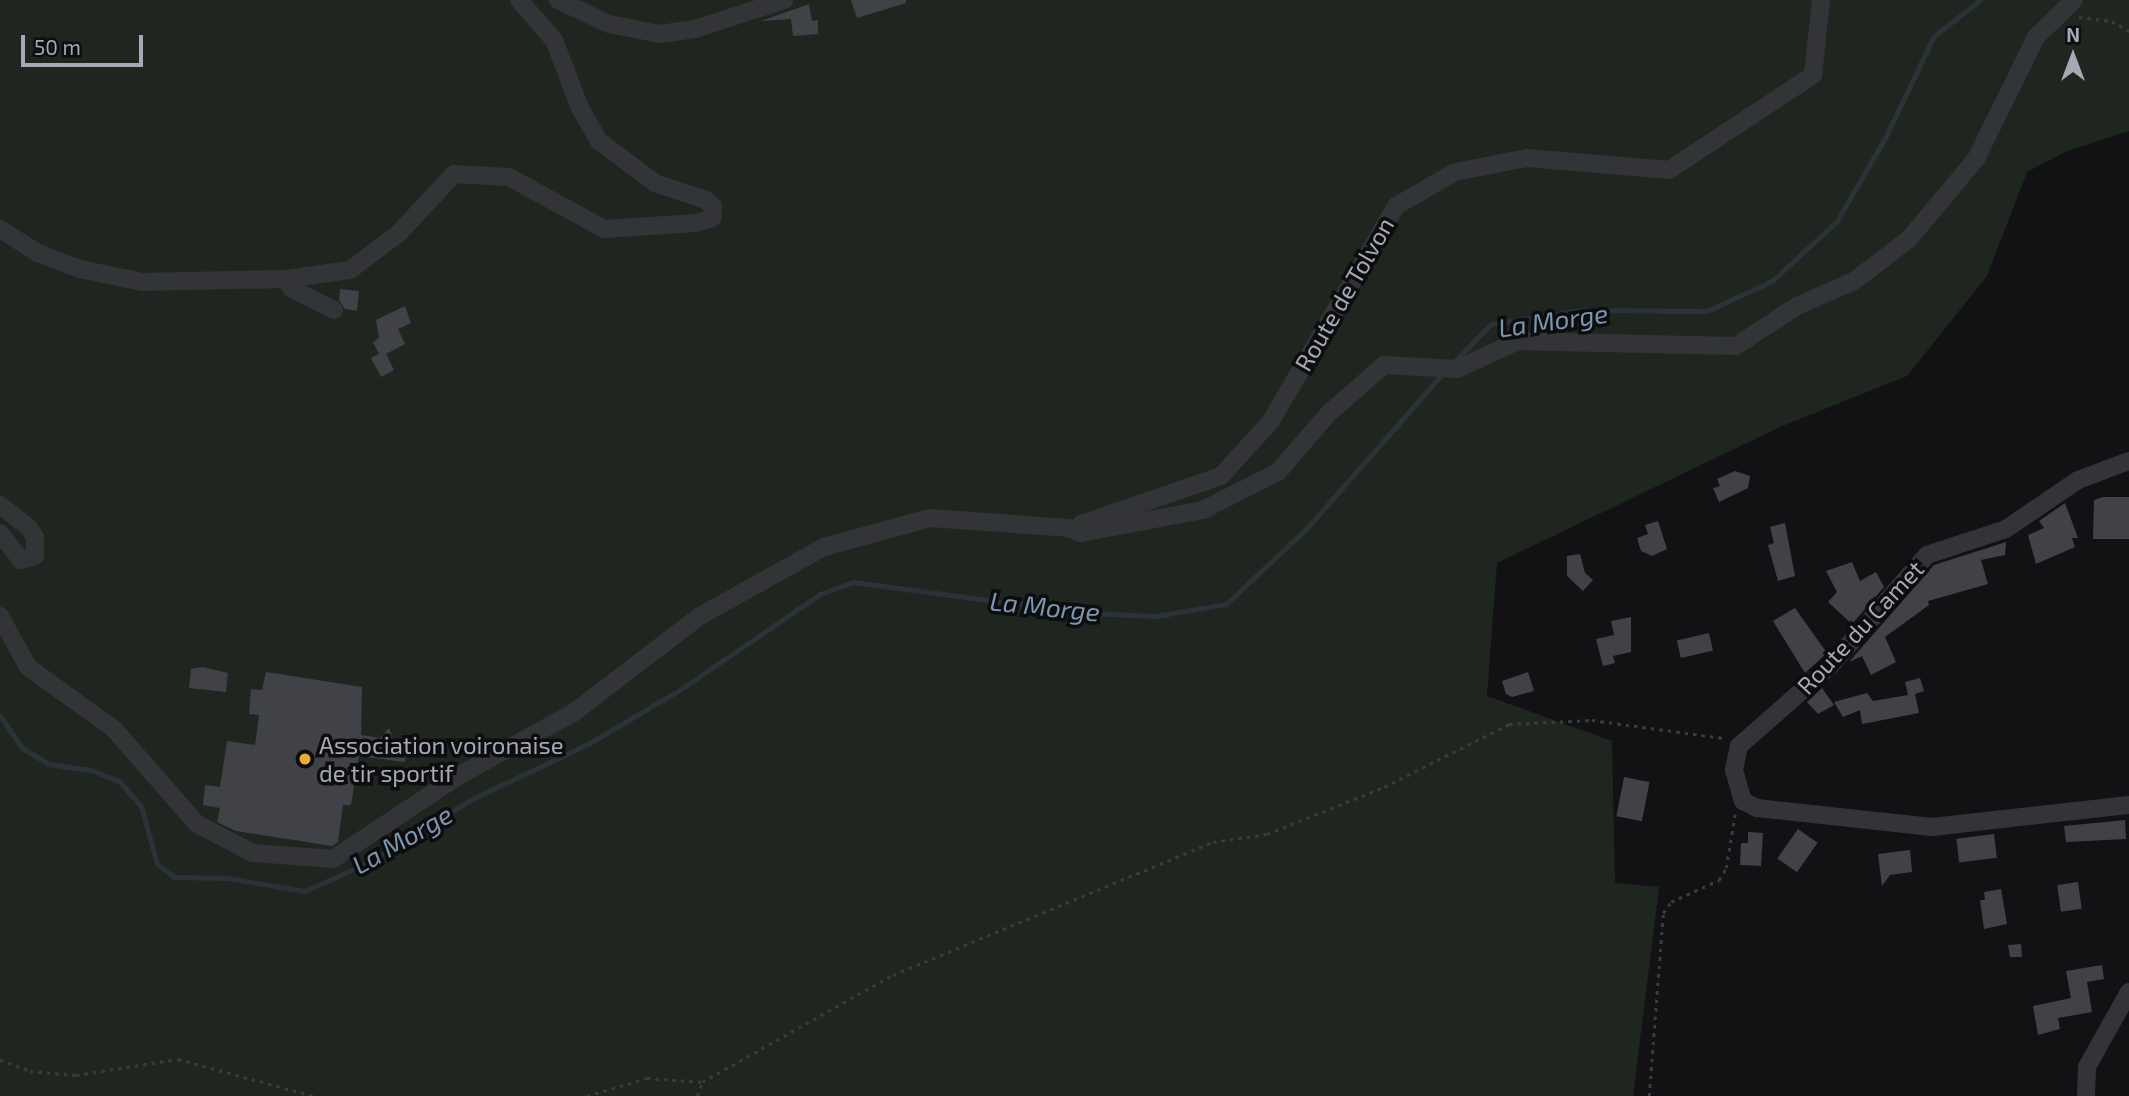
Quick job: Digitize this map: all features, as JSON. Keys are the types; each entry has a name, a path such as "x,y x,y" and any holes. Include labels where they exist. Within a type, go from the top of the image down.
{"street":[{"path":"0,229 38,253 80,269 142,282 286,279 350,270 376,254 454,174 509,177 604,229 712,218 713,206 706,200 655,183 599,141 580,108 554,40 519,0"},
{"path":"558,0 609,24 660,34 695,29 784,0"},
{"name":"Route de Tolvon","path":"1068,528 1221,476 1271,421 1395,206 1455,172 1527,158 1669,170 1813,75 1821,0"},
{"path":"0,616 28,667 114,729 197,824 253,853 333,859 460,775 573,713 699,616 824,547 930,518 1068,528 1081,533 1203,510 1278,472 1328,414 1384,365 1457,369 1518,341 1736,346 1797,306 1854,281 1909,239 1976,159 2036,37 2074,0"},
{"path":"286,279 292,289 334,310"},
{"name":"Route du Camet","path":"1740,746 1831,665 1927,555 2006,529 2078,480 2129,461"},
{"path":"0,505 29,528 35,537 34,556 21,561 0,533"},
{"path":"1740,746 1734,770 1743,800 1757,808 1932,827 2129,805"},
{"path":"2086,1096 2087,1068 2129,992"}],"path":[{"path":"2059,15 2112,21 2129,31"},
{"path":"587,1096 646,1078 702,1082 893,975 1213,842 1267,834 1384,787 1509,724 1592,720 1730,739 1740,746"},
{"path":"1649,1096 1663,913 1671,902 1719,880 1726,868 1736,809 1743,800"},
{"path":"0,1060 30,1071 76,1075 178,1059 313,1096"},
{"path":"697,1096 702,1082"}],"shaded area":[{"path":"0,0 2129,0 2129,131 2067,151 2027,172 1987,276 1907,376 1780,427 1497,563 1487,696 1612,741 1615,883 1659,887 1633,1096 0,1096"}],"building":[{"path":"851,0 906,0 906,3 857,18"},
{"path":"809,4 812,21 818,20 818,34 793,36 791,19 761,21"},
{"path":"340,289 359,291 357,311 345,309 339,300"},
{"path":"405,306 411,323 398,329 405,344 386,354 394,370 381,377 371,358 379,354 373,342 379,338 376,320"},
{"path":"1735,471 1750,476 1748,488 1719,502 1713,488 1720,486 1717,479"},
{"path":"2103,497 2129,497 2129,539 2093,539 2094,500"},
{"path":"2065,503 2078,538 2072,538 2075,547 2036,564 2028,535 2044,528 2039,521"},
{"path":"1658,521 1667,549 1652,556 1641,551 1637,538 1648,534 1645,525"},
{"path":"1785,523 1795,576 1778,581 1768,545 1774,543 1770,527"},
{"path":"2006,542 2005,555 1981,560 1988,584 1928,601 1929,605 1885,637 1896,662 1871,675 1862,656 1849,662 1934,565"},
{"path":"1580,554 1585,573 1593,580 1583,591 1567,576 1567,556"},
{"path":"1852,562 1860,581 1876,572 1884,587 1852,624 1828,602 1837,592 1826,571"},
{"path":"1795,608 1827,653 1805,673 1773,621"},
{"path":"1631,617 1631,652 1613,656 1615,663 1603,666 1596,639 1614,635 1611,621"},
{"path":"1709,633 1713,651 1681,658 1677,640"},
{"path":"203,667 228,673 226,692 189,688 191,669"},
{"name":"Association voironaise de tir sportif","path":"266,672 362,687 361,735 380,738 389,728 393,740 407,742 405,762 359,756 351,805 343,805 338,842 332,846 236,831 217,822 220,808 203,805 205,785 220,787 227,741 255,745 259,715 249,714 251,689 262,690"},
{"path":"1528,672 1534,691 1512,697 1506,694 1502,681"},
{"path":"1920,678 1924,691 1915,694 1919,713 1862,724 1860,710 1843,717 1834,702 1867,693 1873,701 1908,695 1905,682"},
{"path":"1822,688 1834,705 1818,714 1807,702"},
{"path":"1624,777 1650,782 1642,821 1616,816"},
{"path":"2125,820 2126,839 2066,842 2064,826"},
{"path":"1798,829 1818,843 1797,872 1777,858"},
{"path":"1748,832 1763,833 1761,866 1740,865 1741,843 1748,843"},
{"path":"1994,834 1997,858 1959,862 1956,839"},
{"path":"1910,850 1912,872 1890,875 1882,886 1878,854"},
{"path":"2078,882 2082,909 2061,912 2057,885"},
{"path":"2001,889 2007,924 1984,929 1980,900 1985,900 1984,892"},
{"path":"2021,944 2022,957 2010,957 2008,945"},
{"path":"2102,965 2104,979 2087,982 2092,1012 2058,1018 2060,1029 2038,1035 2033,1006 2071,998 2066,971"}],"waterway":[{"name":"La Morge","path":"1452,364 1491,324 1582,310 1707,311 1772,281 1837,221 1886,136 1934,36 1980,0"},
{"name":"La Morge","path":"0,716 22,748 49,764 91,770 120,782 141,806 157,864 174,877 227,878 305,891 369,862 472,799 588,744 678,691 820,594 853,582 1085,613 1156,616 1226,604 1306,529 1443,373"}],"place":[{"name":"Association voironaise de tir sportif","path":"305,759"}]}
